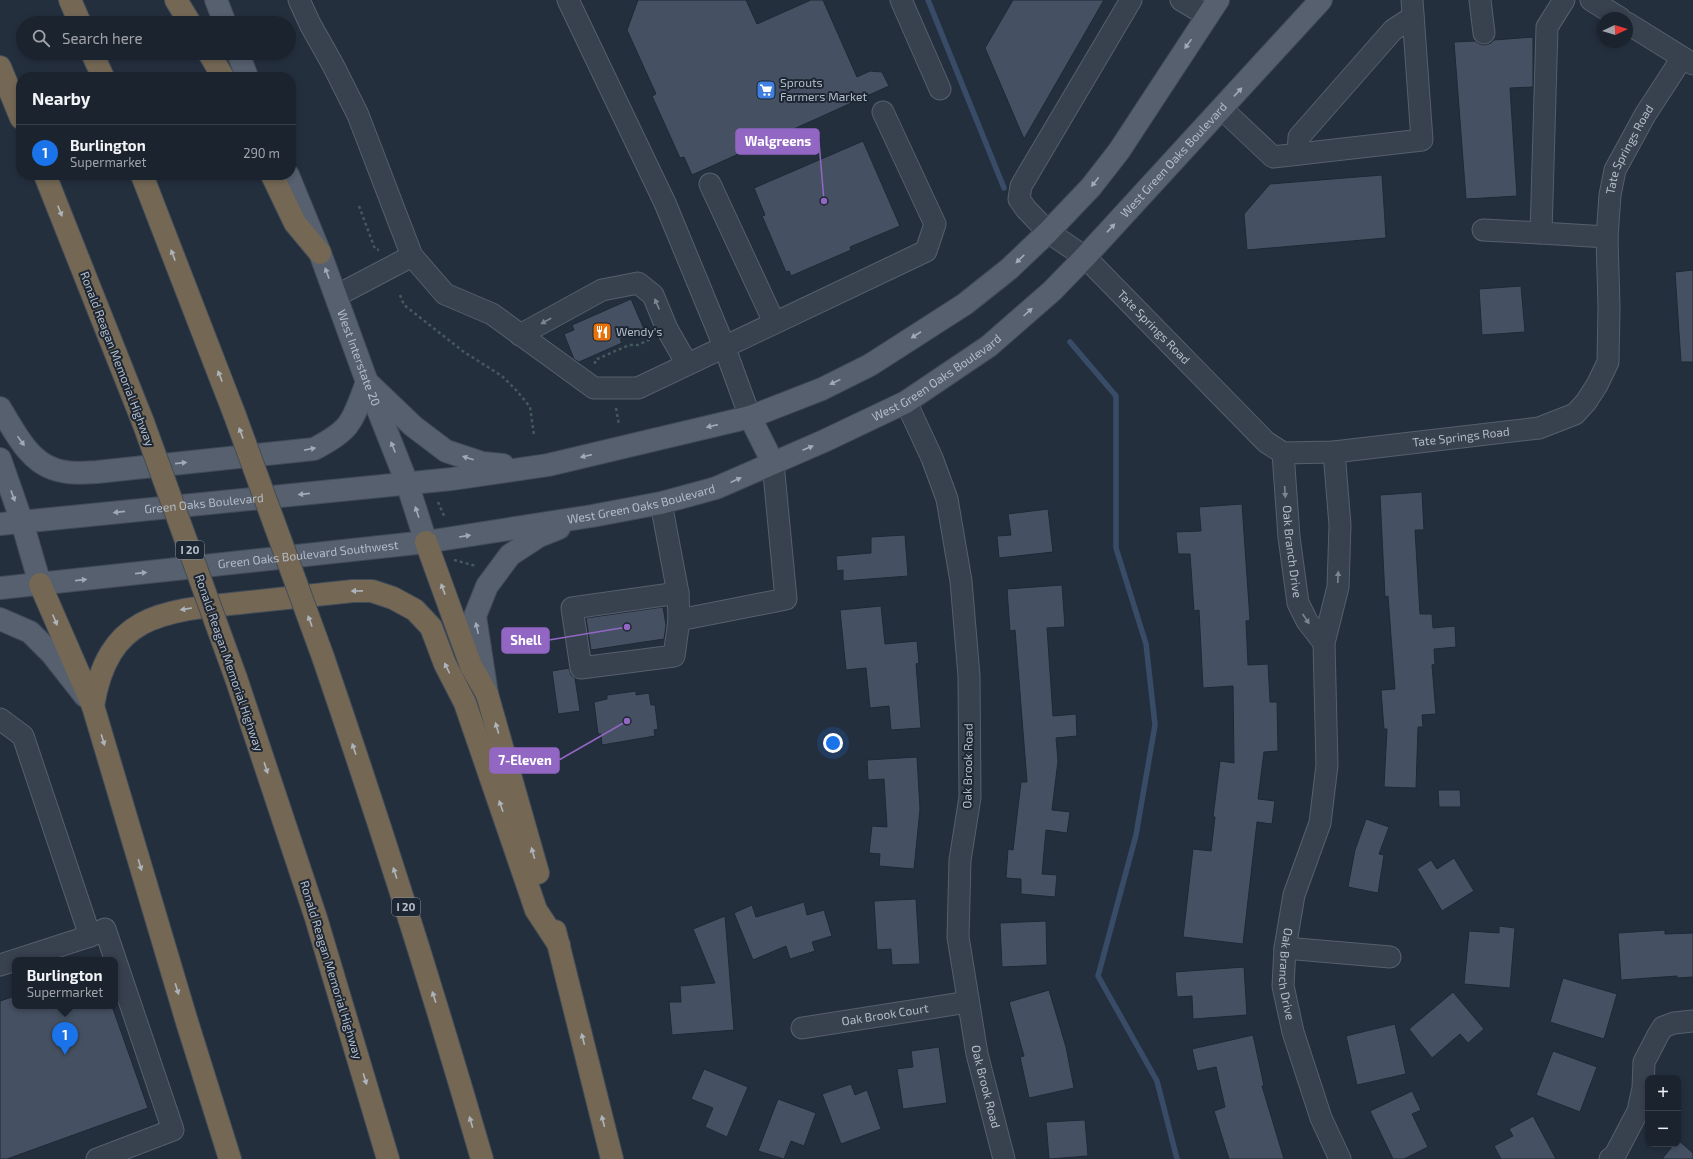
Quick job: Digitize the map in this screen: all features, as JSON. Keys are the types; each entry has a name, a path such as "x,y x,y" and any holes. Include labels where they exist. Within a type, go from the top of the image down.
{"highway":[{"path":"70,0 77,16"},
{"path":"176,0 186,16"},
{"path":"95,60 100,72"},
{"path":"213,60 220,72"},
{"path":"0,67 16,106"},
{"name":"Ronald Reagan Memorial Highway","path":"47,180 143,422 236,678 316,918 388,1159"},
{"name":"I 20","path":"144,180 234,413 323,657 380,825 444,1027 482,1159"},
{"path":"274,180 295,223 320,253"},
{"path":"426,542 471,666 487,694 559,945 612,1159"},
{"path":"40,584 93,706 187,1022 230,1159"},
{"path":"93,706 97,683 106,661 119,642 135,627 156,616 184,609 353,591 372,591 393,598 415,610 431,627 445,664 465,703 536,910 559,945"}],"main road":[{"path":"216,0 222,16"},
{"name":"West Green Oaks Boulevard","path":"426,542 592,516 661,503 716,488 858,426 906,402 989,346 1052,291 1222,109 1321,0"},
{"path":"407,483 452,479 548,465 750,417 822,389 870,365 965,304 1010,269 1048,232 1091,187 1119,151 1213,8"},
{"path":"241,60 245,72"},
{"name":"West Interstate 20","path":"290,180 320,253 367,382 407,483 426,542"},
{"path":"0,408 31,454 41,463 54,469 76,473 97,472 314,449 334,439 346,430 354,418 367,382 413,426 446,451 482,463 548,465"},
{"path":"750,417 773,463"},
{"path":"0,459 22,522 40,584"},
{"name":"Green Oaks Boulevard","path":"0,524 407,483"},
{"path":"487,694 475,616 487,586 510,555 539,536 592,516"},
{"name":"Green Oaks Boulevard Southwest","path":"0,588 426,542"},
{"path":"0,619 30,632 52,654 93,706"}],"street":[{"path":"299,0 358,115 412,256 445,294 492,314 594,388 638,388 926,251 935,224 883,112"},
{"path":"568,0 665,203 724,346 750,417"},
{"path":"901,0 940,88"},
{"name":"Tate Springs Road","path":"1131,0 1021,186 1020,199 1026,209 1048,232 1085,257 1266,442 1283,453 1334,452 1539,428 1575,414 1590,397 1608,362 1609,307 1607,237 1610,195 1615,170 1645,115 1688,61"},
{"path":"1181,0 1213,8"},
{"path":"1480,0 1484,33"},
{"path":"1541,233 1548,27 1564,0"},
{"path":"1592,0 1611,12"},
{"path":"1298,154 1299,137 1413,9"},
{"path":"1222,109 1273,157 1422,140 1413,9"},
{"path":"1633,27 1688,61"},
{"path":"710,184 774,322"},
{"path":"1484,230 1607,237"},
{"path":"336,296 412,256"},
{"path":"520,335 602,290 638,283 653,295 667,329 687,364"},
{"name":"Oak Brook Road","path":"906,402 932,458 947,499 961,581 969,676 970,797 960,860 958,937 977,1054 1004,1159"},
{"name":"Oak Branch Drive","path":"1334,452 1340,525 1338,587 1324,643 1327,765 1320,823 1294,895 1285,948 1283,986 1293,1032 1322,1118 1340,1159"},
{"name":"Oak Branch Drive","path":"1283,453 1289,537 1298,603 1307,621 1324,643"},
{"path":"679,620 786,599 773,463"},
{"path":"661,503 678,593 679,620 674,656 580,668 572,608 678,593"},
{"path":"0,719 23,736 90,936"},
{"path":"22,957 105,930 114,957"},
{"path":"1285,948 1390,957"},
{"path":"0,964 12,960"},
{"path":"97,1159 173,1130 118,968"},
{"name":"Oak Brook Court","path":"802,1028 968,1002"},
{"path":"1610,1159 1615,1155 1638,1111 1643,1088 1644,1062 1658,1035 1663,1027 1674,1023 1693,1021"}],"path":[{"path":"360,206 375,249 384,252"},
{"path":"400,295 404,305 464,352 502,376 517,391 530,407 534,435"},
{"path":"594,366 595,360 607,354 629,345 638,345 654,338"},
{"path":"606,350 607,354"},
{"path":"609,407 616,408 619,425"},
{"path":"438,502 446,521"},
{"path":"454,560 479,567"}],"building":[{"name":"Sprouts Farmers Market","path":"638,0 746,0 757,24 811,0 823,0 857,77 870,71 882,72 889,86 692,175 684,157 680,158 652,96 656,94 627,30"},
{"path":"1013,0 1104,0 1024,139 985,48"},
{"path":"1533,37 1533,87 1510,88 1517,196 1466,199 1454,42 1475,41 1485,45 1494,40"},
{"path":"863,141 900,226 850,247 851,250 791,276 789,271 786,272 762,216 765,215 754,188"},
{"path":"1382,175 1386,238 1247,250 1244,214 1270,184"},
{"path":"1693,270 1693,362 1681,362 1675,272"},
{"path":"1521,286 1525,332 1482,335 1479,289"},
{"name":"Wendy's","path":"631,299 644,329 620,339 622,343 579,362 574,359 564,334 574,330 572,325"},
{"path":"1422,492 1424,530 1415,530 1420,614 1432,614 1433,628 1455,626 1456,647 1434,649 1435,664 1432,665 1436,714 1422,715 1423,727 1418,727 1416,788 1384,787 1387,729 1384,729 1381,690 1395,689 1388,596 1385,597 1380,495"},
{"path":"1242,504 1250,620 1246,621 1248,665 1268,664 1270,702 1277,702 1278,751 1264,752 1258,799 1275,801 1272,824 1257,822 1243,944 1183,937 1193,849 1211,851 1215,817 1213,817 1220,761 1234,763 1233,686 1203,688 1199,610 1194,611 1190,554 1178,554 1176,532 1201,531 1199,507"},
{"path":"1048,509 1053,552 999,558 997,536 1011,535 1008,514"},
{"path":"905,535 908,576 843,581 843,570 837,571 836,556 871,553 871,537"},
{"path":"1062,585 1065,627 1047,628 1053,716 1076,714 1077,736 1056,738 1058,761 1052,810 1070,812 1067,833 1046,830 1042,874 1057,875 1055,897 1021,894 1021,879 1006,878 1008,849 1013,850 1021,782 1027,782 1015,630 1010,631 1007,589"},
{"path":"881,606 885,644 917,641 919,663 916,664 921,728 891,730 889,706 870,708 866,668 846,670 840,610"},
{"path":"663,607 666,625 664,639 591,650 586,618"},
{"path":"569,668 571,675 575,678 580,711 558,714 552,671"},
{"path":"636,691 636,695 649,693 651,705 655,705 658,729 654,730 655,736 602,745 601,734 598,734 594,702 607,699 607,695"},
{"path":"917,757 920,809 914,869 879,866 880,854 869,853 872,826 887,827 884,779 868,780 867,760"},
{"path":"1438,790 1460,790 1461,807 1439,807"},
{"path":"1366,819 1389,827 1379,854 1384,855 1378,893 1348,887 1355,850"},
{"path":"1454,858 1474,891 1442,911 1417,869 1431,860 1437,869"},
{"path":"916,899 920,964 892,965 891,949 877,950 874,901"},
{"path":"804,902 807,915 824,910 832,936 812,942 815,951 790,959 786,946 753,960 734,913 752,905 756,917"},
{"path":"725,916 734,1030 672,1035 669,1002 681,1002 680,986 715,983 693,929"},
{"path":"1046,921 1047,965 1002,967 1000,923"},
{"path":"1499,926 1515,928 1510,988 1464,984 1469,931 1499,933"},
{"path":"1665,930 1665,934 1693,933 1693,977 1677,978 1677,976 1621,980 1618,933"},
{"path":"1244,967 1247,1015 1193,1019 1192,996 1177,997 1175,972"},
{"path":"1563,978 1617,994 1604,1039 1550,1022"},
{"path":"1049,990 1066,1047 1074,1088 1029,1098 1020,1057 1024,1056 1009,1002"},
{"path":"1453,992 1484,1029 1468,1043 1460,1034 1432,1058 1409,1029"},
{"path":"12,997 12,1009 113,1009 148,1108 7,1159 0,1159 0,1001"},
{"path":"1395,1024 1406,1074 1357,1085 1346,1036"},
{"path":"1253,1035 1264,1086 1262,1086 1284,1159 1229,1159 1214,1111 1225,1107 1216,1067 1197,1071 1192,1049"},
{"path":"939,1047 947,1103 903,1109 897,1069 913,1067 911,1051"},
{"path":"1553,1051 1597,1067 1580,1112 1536,1095"},
{"path":"704,1069 748,1087 727,1137 705,1127 713,1108 691,1099"},
{"path":"851,1084 855,1095 867,1090 881,1129 841,1144 822,1094"},
{"path":"1412,1091 1421,1110 1412,1114 1428,1147 1404,1159 1393,1159 1370,1111"},
{"path":"778,1099 816,1113 804,1146 791,1141 784,1159 758,1151"},
{"path":"1533,1116 1556,1159 1501,1159 1494,1146 1513,1136 1509,1129"},
{"path":"1085,1120 1088,1156 1049,1159 1046,1122"},
{"path":"1681,1143 1693,1153 1693,1159 1662,1159 1672,1147 1681,1147"}],"waterway":[{"path":"928,0 1004,188"},
{"path":"1070,342 1116,396 1116,548 1146,644 1155,725 1136,835 1098,976 1157,1081 1177,1159"}],"place":[{"name":"Sprouts Farmers Market","path":"766,90"},
{"name":"Walgreens","path":"824,201"},
{"name":"Wendy's","path":"602,332"},
{"name":"Shell","path":"627,627"},
{"name":"7-Eleven","path":"627,721"},
{"name":"Burlington","path":"65,1055"}]}
